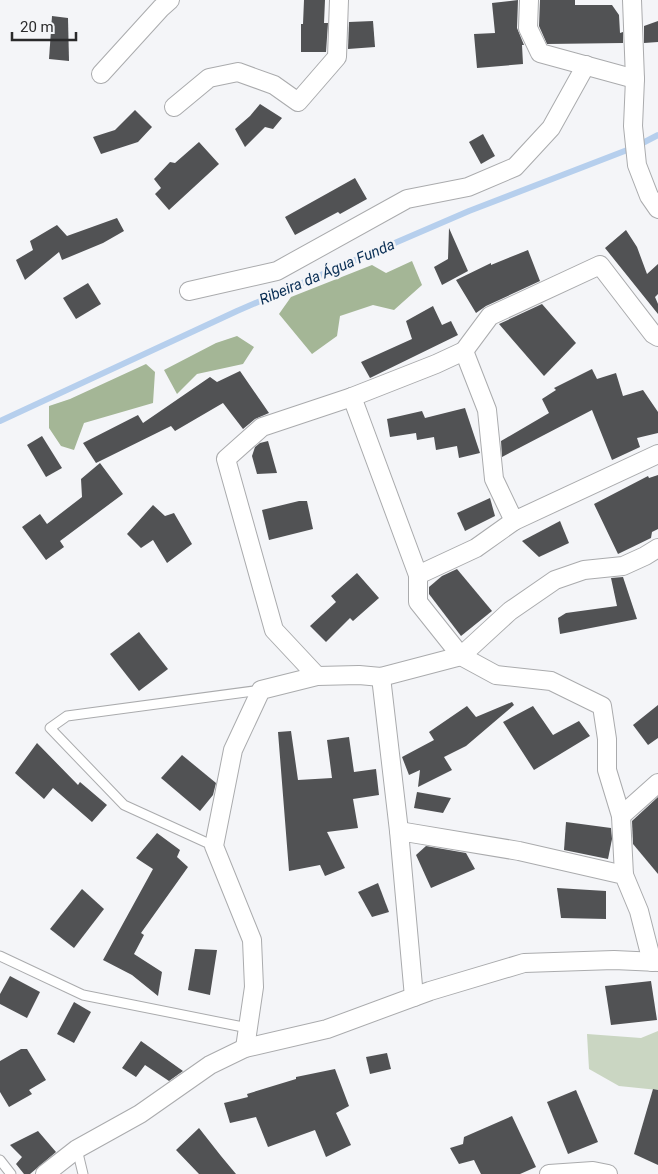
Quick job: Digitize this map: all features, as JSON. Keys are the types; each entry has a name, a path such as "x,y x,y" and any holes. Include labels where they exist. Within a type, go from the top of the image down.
{"street":[{"path":"100,74 170,0"},
{"path":"174,107 209,78 238,72 274,85 298,102 338,57 339,0"},
{"path":"529,0 528,28 540,53 635,79"},
{"path":"632,0 635,79 632,126 637,165 652,184 648,196 658,210"},
{"path":"189,291 277,271 407,198 468,187 515,167 551,128 586,65"},
{"path":"317,676 274,630 226,458 262,427 352,397 464,351 490,316 600,265 653,334 658,336"},
{"path":"464,351 487,410 494,479 514,521"},
{"path":"45,1174 77,1149 140,1114 210,1065 245,1048 327,1029 414,998 524,963 614,960 655,962 640,911 624,875 621,816 607,770 607,739 602,706 551,681 496,674 461,656 418,602 418,575 352,397"},
{"path":"418,575 476,548 514,521 658,454"},
{"path":"245,1048 254,987 252,940 214,846 233,750 260,690 317,676 359,675 381,677 461,656 510,611 556,580 584,570 623,566 658,548"},
{"path":"381,677 399,831 414,998"},
{"path":"621,816 658,783"},
{"path":"399,831 520,851 624,875"},
{"path":"549,1174 593,1170 608,1174"}],"lane":[{"path":"214,846 124,805 50,728 67,716 260,690"},
{"path":"0,956 83,995 248,1028"},
{"path":"77,1149 83,1174"},
{"path":"0,1160 11,1174"}],"green space":[{"path":"412,261 422,285 394,310 373,305 340,316 337,336 312,354 279,314 291,297 372,265 386,273"},
{"path":"237,336 254,347 243,364 197,374 177,394 164,370 216,343"},
{"path":"146,364 155,372 153,403 84,423 74,450 61,446 49,428 49,406 70,399"},
{"path":"658,1031 658,1090 619,1086 589,1069 587,1034 641,1038"}],"building":[{"path":"304,0 325,0 324,23 328,23 326,52 301,52 301,24 303,24"},
{"path":"518,0 517,28 524,45 522,45 523,64 477,68 474,34 495,33 492,3"},
{"path":"540,0 575,0 575,5 612,5 619,15 620,33 623,32 623,43 547,44 539,26"},
{"path":"52,16 68,18 69,61 49,59"},
{"path":"373,21 375,47 348,49 349,22"},
{"path":"658,21 658,42 644,43 644,26"},
{"path":"260,104 282,118 273,129 265,127 245,147 235,129"},
{"path":"135,110 152,127 138,142 101,154 93,137 115,130"},
{"path":"483,134 495,156 481,164 469,142"},
{"path":"199,142 219,164 169,210 155,194 161,188 154,179 170,162 175,163"},
{"path":"355,178 367,199 295,235 285,217"},
{"path":"117,218 124,231 103,243 62,260 59,252 25,280 16,260 33,250 30,241 57,225 67,236"},
{"path":"449,228 468,271 442,285 434,267 448,259"},
{"path":"626,230 637,247 647,274 658,264 658,294 655,297 658,304 658,314 605,248"},
{"path":"528,250 540,281 486,306 476,313 456,280 491,263 491,265"},
{"path":"88,283 101,304 76,319 63,298"},
{"path":"542,304 576,343 544,376 499,324"},
{"path":"433,306 442,325 451,321 458,335 370,378 361,362 412,339 406,321"},
{"path":"592,369 597,379 616,373 623,396 643,390 658,412 658,433 637,438 640,447 612,460 592,410 502,457 501,441 549,413 542,399 556,390 554,388"},
{"path":"240,371 269,413 255,419 243,429 223,403 175,431 171,426 96,463 83,443 138,415 143,423 210,377 217,382"},
{"path":"465,408 480,453 459,458 457,446 436,450 434,437 417,440 416,433 390,437 387,419 422,411 425,418"},
{"path":"42,436 62,468 46,477 27,445"},
{"path":"268,441 277,473 257,474 252,456 255,447 260,443"},
{"path":"100,463 123,494 60,541 64,547 46,560 22,527 40,514 47,524 82,497 81,479"},
{"path":"658,475 658,529 652,532 651,538 618,554 594,504 648,476 649,478"},
{"path":"490,498 495,516 465,531 457,513"},
{"path":"299,501 307,501 313,529 269,540 262,510"},
{"path":"153,505 165,516 174,513 192,544 167,563 153,540 141,548 127,534"},
{"path":"560,521 569,543 539,557 522,541"},
{"path":"457,569 492,611 461,636 429,594 429,587 442,576"},
{"path":"357,573 379,598 353,621 350,618 326,642 310,626 336,602 331,596"},
{"path":"623,577 637,619 560,634 558,618 566,613 617,606 611,578"},
{"path":"139,632 168,669 139,691 110,654"},
{"path":"512,702 514,705 466,746 444,757 452,770 418,787 420,770 409,775 402,757 434,740 429,732 467,706 476,717"},
{"path":"658,705 658,738 648,745 633,725"},
{"path":"533,706 553,735 579,721 590,736 534,770 503,722"},
{"path":"291,731 298,780 332,778 327,740 349,737 354,772 376,769 379,795 353,799 358,828 327,832 345,868 325,876 320,865 289,871 278,732"},
{"path":"37,743 78,785 80,782 107,805 92,822 53,788 44,799 15,773"},
{"path":"182,755 216,783 213,795 200,811 161,778"},
{"path":"417,792 451,798 443,813 414,808"},
{"path":"658,797 658,874 633,844 632,821"},
{"path":"566,822 611,828 612,839 608,859 564,850"},
{"path":"157,833 180,850 177,857 188,867 141,933 144,935 134,954 162,972 158,996 132,975 103,960 153,869 136,858"},
{"path":"426,846 466,853 475,869 431,888 416,855"},
{"path":"378,883 389,912 372,917 358,892"},
{"path":"557,888 606,891 606,919 561,918"},
{"path":"82,889 104,909 74,948 50,929"},
{"path":"195,949 217,950 210,995 188,990"},
{"path":"10,976 40,992 27,1018 0,1004 0,994"},
{"path":"651,981 657,1020 611,1025 605,986"},
{"path":"74,1002 91,1012 74,1043 57,1034"},
{"path":"141,1041 183,1071 169,1081 145,1065 136,1077 122,1068"},
{"path":"21,1049 27,1049 46,1080 29,1090 32,1094 9,1107 0,1092 0,1061"},
{"path":"387,1053 391,1069 370,1074 366,1057"},
{"path":"335,1069 349,1106 336,1113 351,1145 326,1157 315,1130 268,1147 256,1117 230,1123 224,1103 248,1097 247,1094 296,1079 296,1077"},
{"path":"653,1089 658,1090 658,1165 634,1154"},
{"path":"576,1090 598,1142 568,1154 547,1102"},
{"path":"512,1116 536,1167 520,1174 481,1174 474,1160 459,1164 450,1148 463,1144 464,1137"},
{"path":"199,1128 236,1174 199,1174 176,1150"},
{"path":"38,1131 56,1152 30,1174 24,1174 16,1164 22,1157 10,1145"}],"waterway":[{"name":"Ribeira da Água Funda","path":"0,421 237,311 469,211 635,147 658,135"}]}
